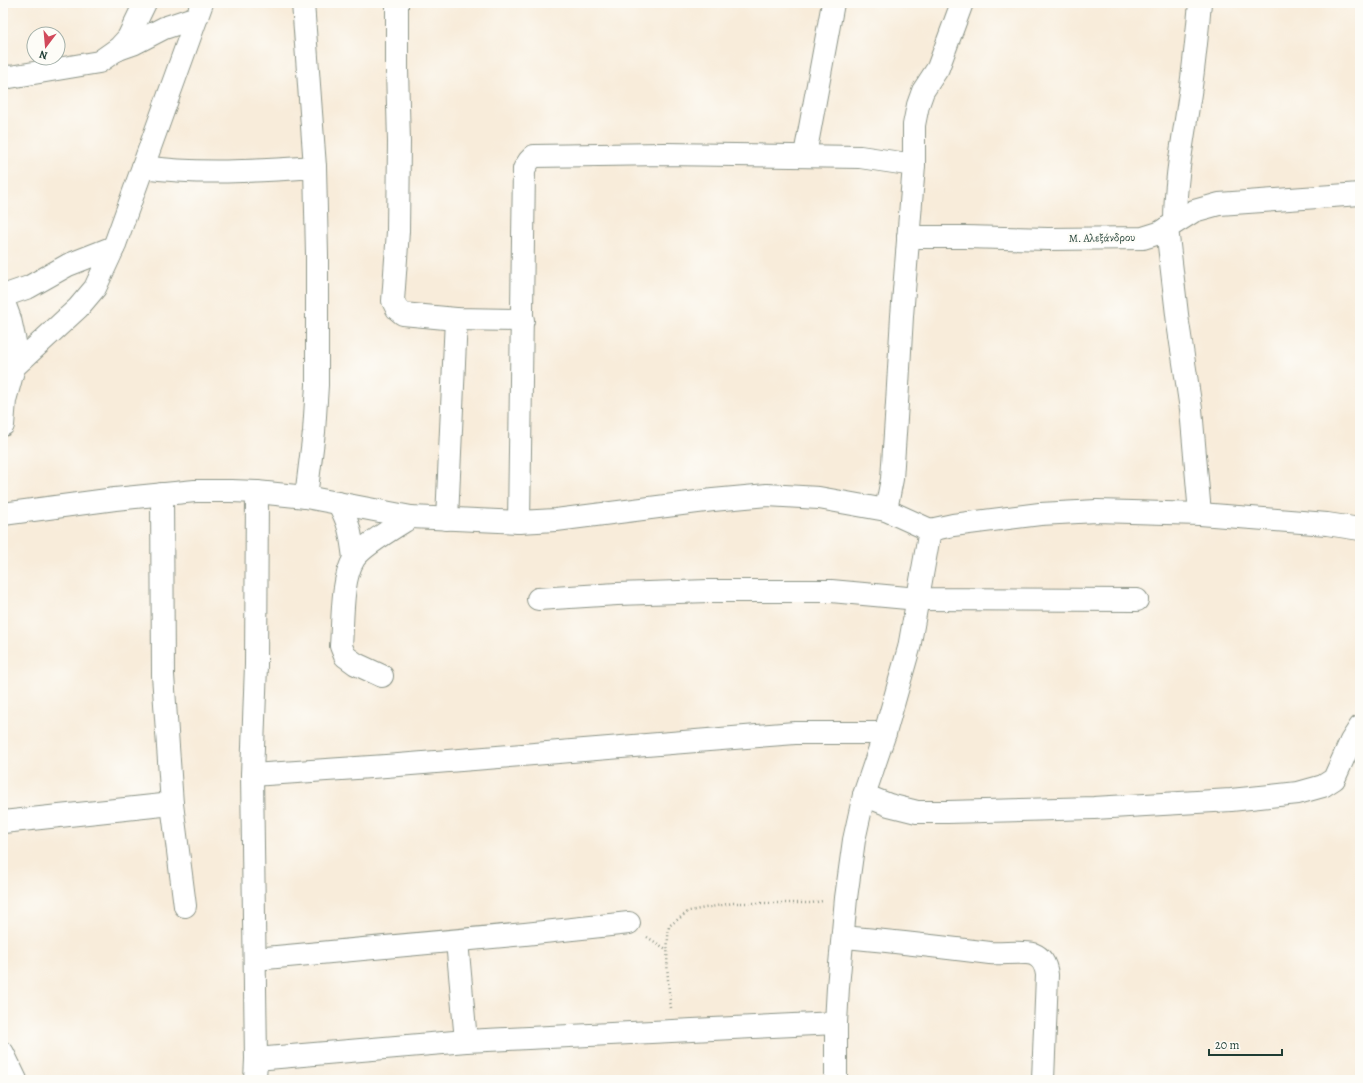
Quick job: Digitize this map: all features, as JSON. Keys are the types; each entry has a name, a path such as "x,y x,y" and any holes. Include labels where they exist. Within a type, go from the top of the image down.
{"street":[{"path":"3,76 10,77 99,62 116,50 128,38 145,3"},
{"path":"397,3 397,69 400,142 398,231 393,301 397,309 403,314 456,319 523,320"},
{"path":"805,156 834,3"},
{"path":"886,510 892,479 914,164 914,125 918,105 924,91 938,68 962,3"},
{"path":"1200,3 1189,100 1171,225 1181,344 1191,409 1200,514"},
{"path":"298,6 315,167 317,255 316,385 314,432 306,497"},
{"path":"116,50 133,44 199,10"},
{"path":"14,367 78,308 94,288 114,247 199,10"},
{"path":"519,522 524,169 528,161 534,156 664,154 860,157 914,164"},
{"path":"143,167 175,172 236,172 315,167"},
{"name":"Μ. Αλεξάνδρου","path":"908,237 1128,239 1159,233 1194,211 1219,204 1360,194"},
{"path":"3,296 29,287 68,265 114,247"},
{"path":"3,300 10,318 15,342 14,367 5,400 3,425"},
{"path":"447,519 456,319"},
{"path":"3,514 115,498 195,491 257,492 306,497 411,517 519,522 556,520 713,500 767,495 819,498 886,510 930,530 953,525 1040,514 1097,511 1200,514 1327,524 1360,529"},
{"path":"257,492 256,665 252,775 256,1070 466,1042 676,1030 836,1023"},
{"path":"162,494 163,675 172,804 185,906"},
{"path":"338,503 346,516 350,530 354,558 346,579 341,646 345,656 356,664 382,676"},
{"path":"354,558 380,537 411,517"},
{"path":"836,1080 836,1023 846,898 854,840 864,795 885,733 909,648 930,530"},
{"path":"538,599 640,593 831,591 918,599 1137,600"},
{"path":"864,795 889,805 917,812 947,812 1110,807 1231,800 1298,793 1323,786 1334,779 1351,741 1360,727"},
{"path":"252,775 386,766 795,732 885,733"},
{"path":"3,822 172,804"},
{"path":"255,959 457,941 629,923"},
{"path":"843,936 993,953 1032,954 1040,958 1046,964 1047,975 1043,1080"},
{"path":"457,941 466,1042"},
{"path":"4,1057 16,1080"}],"path":[{"path":"676,1030 667,982 666,949 669,926 689,911 734,903 810,903 846,898"}]}
